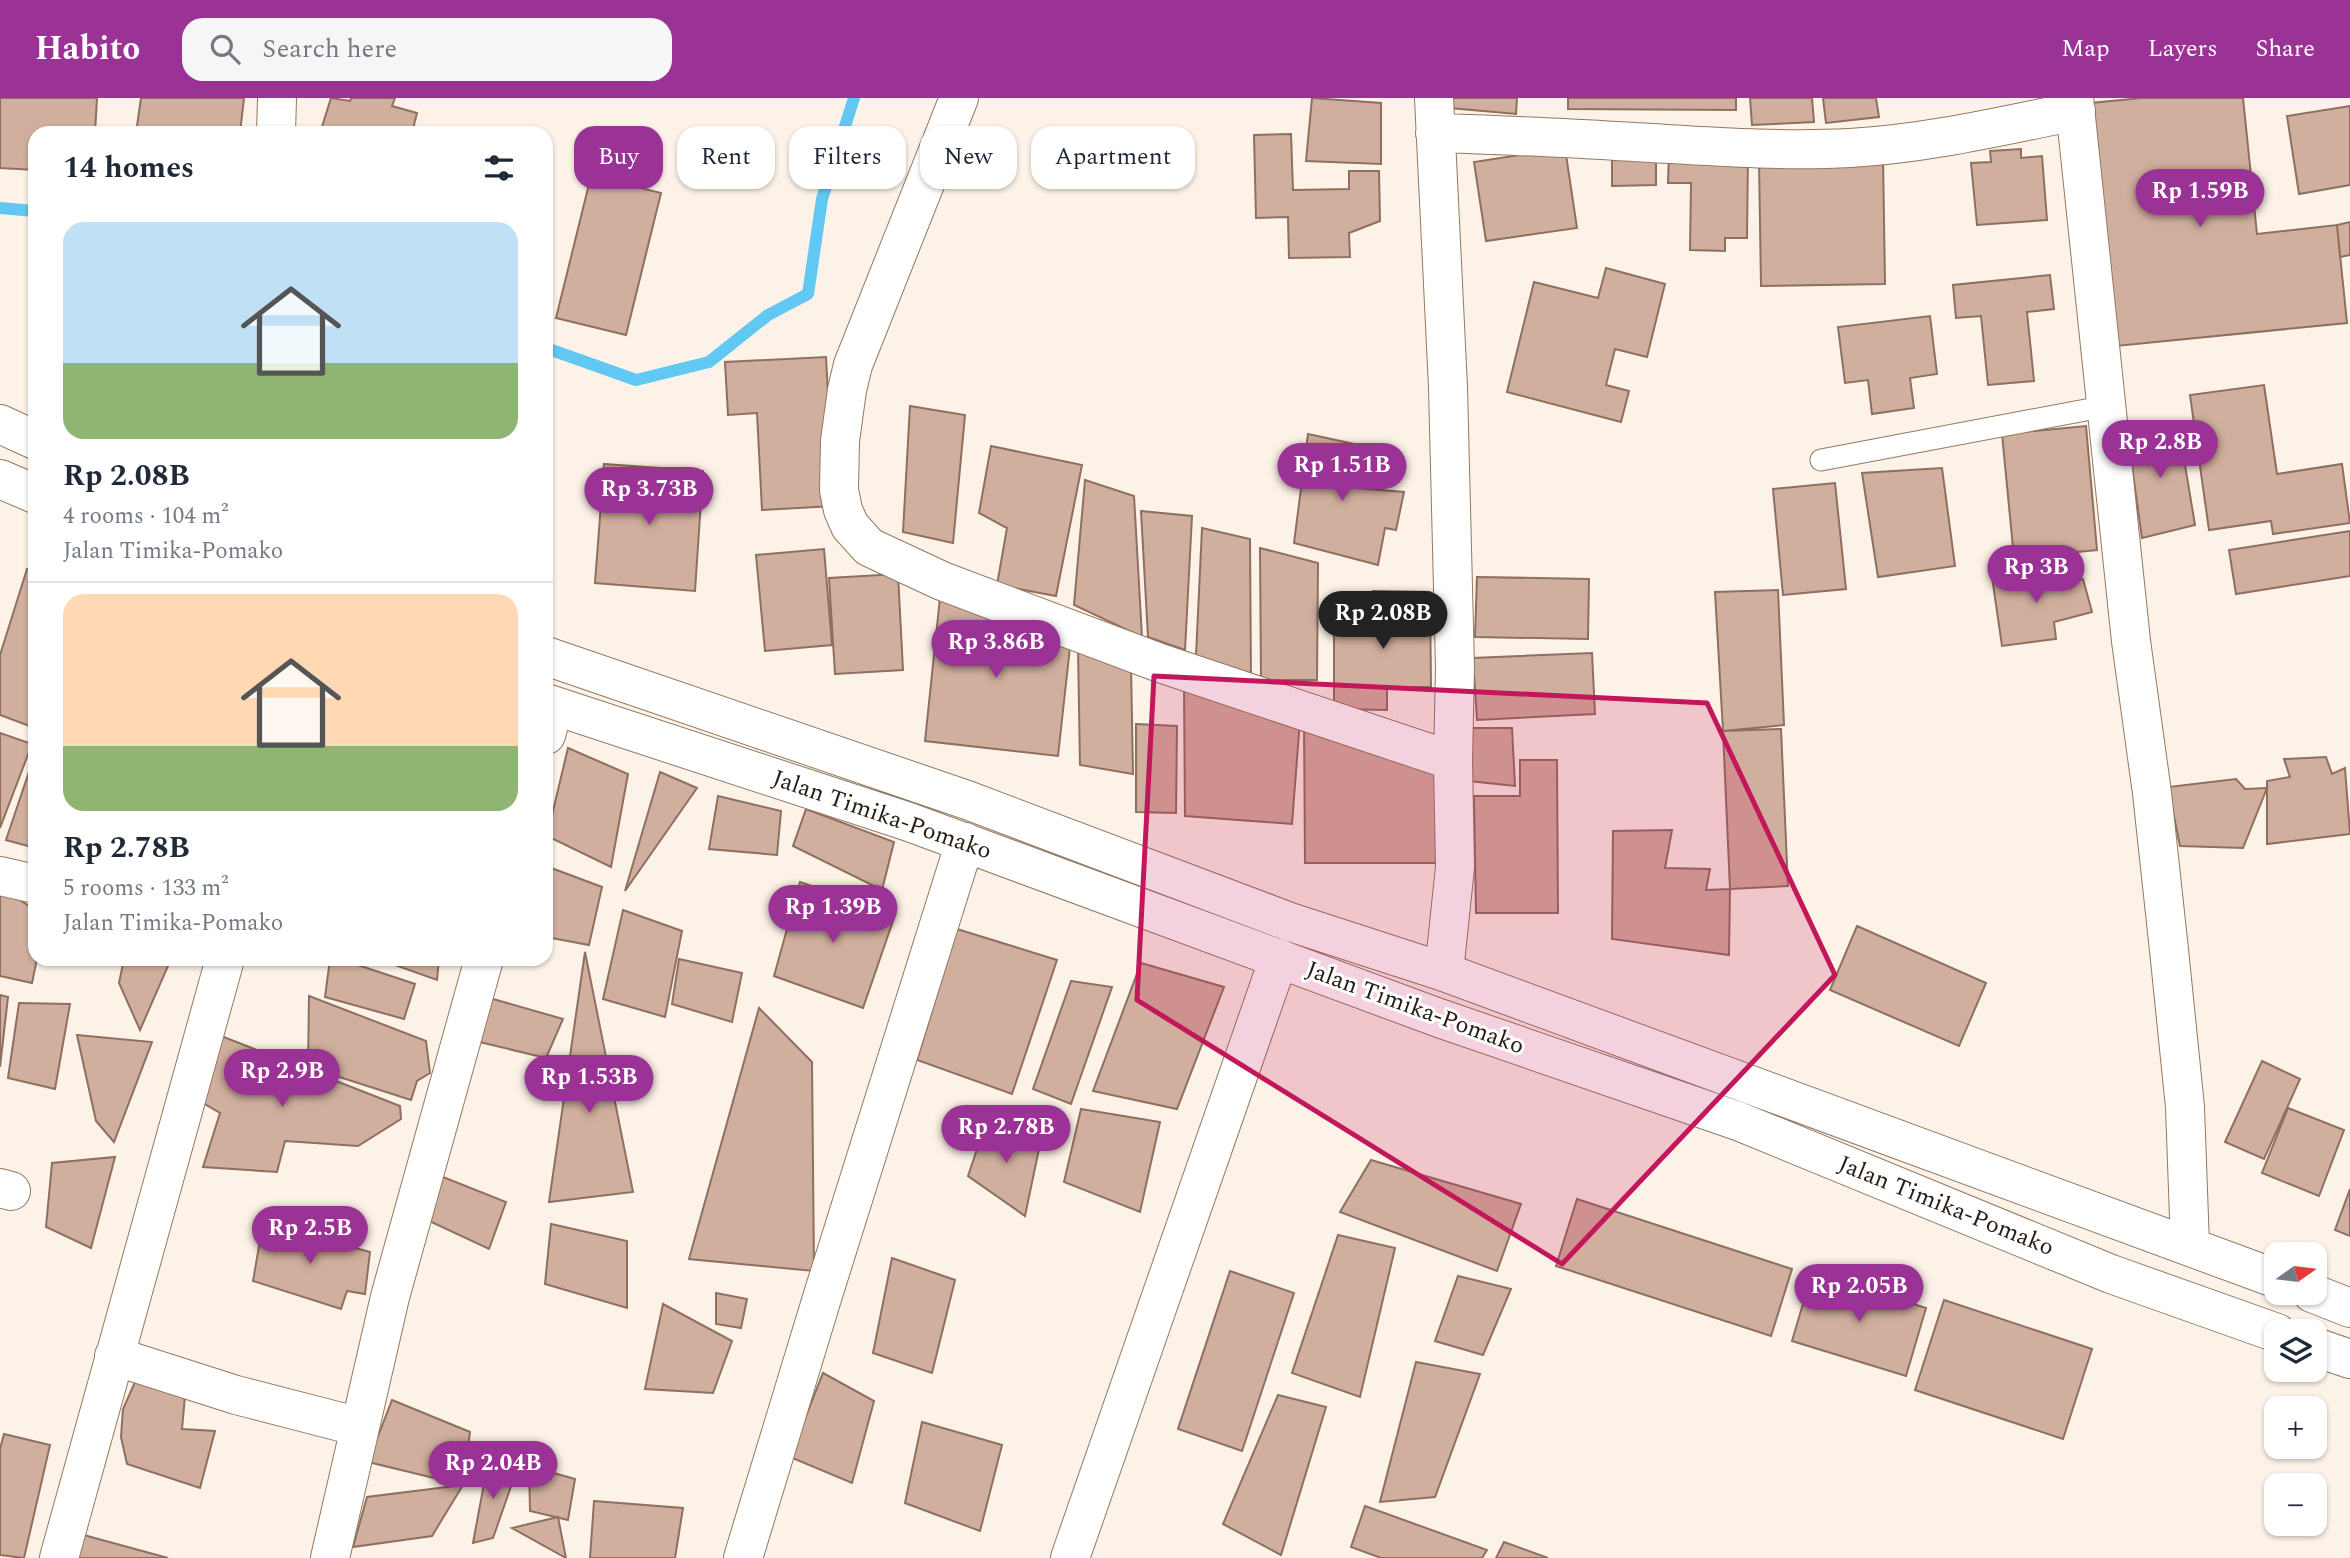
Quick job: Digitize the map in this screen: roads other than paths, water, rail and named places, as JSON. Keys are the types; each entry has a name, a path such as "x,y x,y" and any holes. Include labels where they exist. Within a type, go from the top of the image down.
{"main road":[{"path":"276,98 276,126"},
{"path":"959,98 853,365 840,441 839,490 850,526 869,547 942,581 1160,663 1453,761"},
{"path":"1444,972 1455,867 1455,668 1448,387 1434,115 1613,140 1736,149 1853,148 1931,140 2075,105 2131,641 2153,806 2182,1081 2190,1246"},
{"path":"0,424 28,437"},
{"path":"0,479 28,491"},
{"name":"Jalan Timika-Pomako","path":"553,658 967,800 1290,922 1444,972 2264,1274"},
{"name":"Jalan Timika-Pomako","path":"553,716 829,795 965,842 1439,1018 1738,1121 2112,1274 2264,1328"},
{"path":"743,1558 965,842"},
{"path":"0,876 28,882"},
{"path":"1070,1558 1279,958"},
{"path":"59,1558 223,966"},
{"path":"331,1558 390,1297 482,966"},
{"path":"2328,1299 2350,1308"},
{"path":"2327,1351 2350,1359"},
{"path":"114,1356 236,1395 360,1427"}],"lane":[{"path":"1821,460 2107,406"}],"waterway":[{"path":"553,350 636,380 709,362 768,315 808,294 822,199 854,98"},
{"path":"0,208 28,210"}]}
